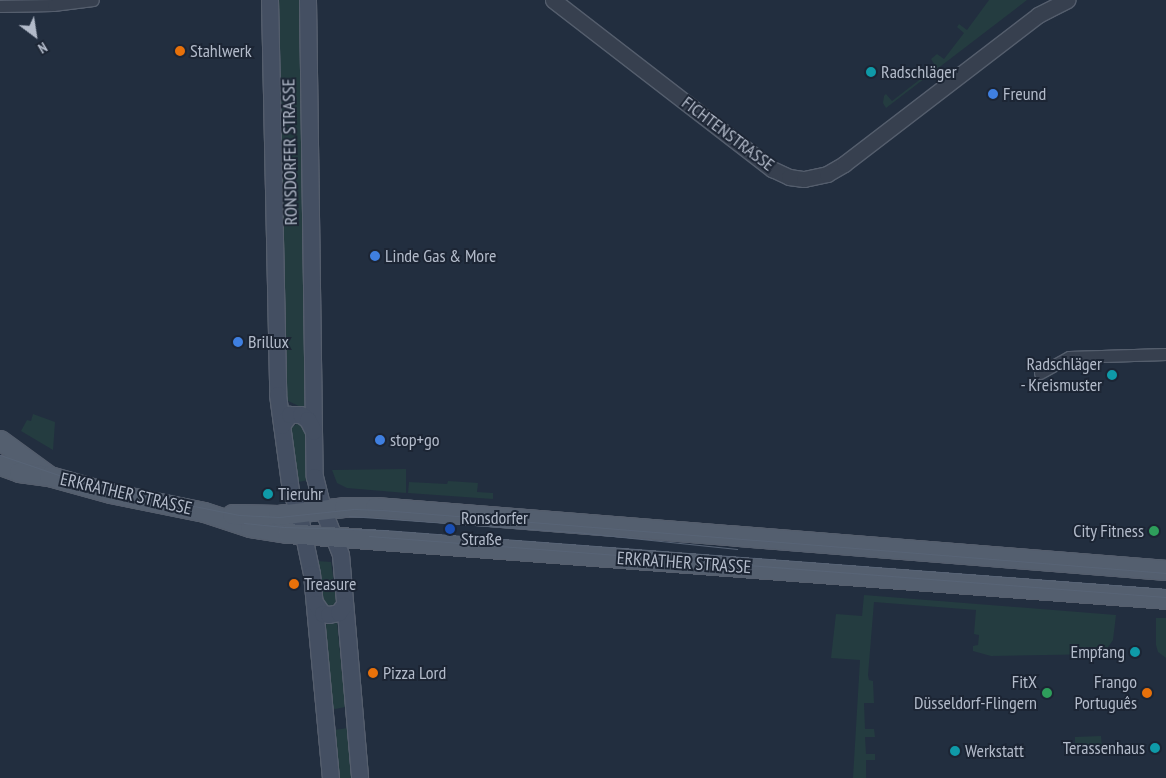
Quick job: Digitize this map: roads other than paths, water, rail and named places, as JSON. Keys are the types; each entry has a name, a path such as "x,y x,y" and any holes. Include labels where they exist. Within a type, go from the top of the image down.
{"main road":[{"name":"RONSDORFER STRASSE","path":"270,0 276,365 291,491 299,512 309,551 316,604 331,778"},
{"name":"RONSDORFER STRASSE","path":"308,0 315,477 323,509 341,555 360,778"},
{"path":"282,426 290,415 301,416 308,420 314,432"},
{"name":"ERKRATHER STRASSE","path":"0,440 49,476"},
{"name":"ERKRATHER STRASSE","path":"0,465 19,472 49,476 110,493 204,512 250,527 304,534 1166,599"},
{"path":"278,515 291,491"},
{"name":"ERKRATHER STRASSE","path":"204,512 278,515 344,507 390,508 1166,570"},
{"path":"299,512 317,520 334,537"},
{"path":"341,555 356,539"},
{"path":"316,604 323,614 329,616 339,613 344,606"},
{"path":"326,722 354,719"}],"street":[{"path":"0,6 53,5 93,0"},
{"name":"FICHTENSTRASSE","path":"553,0 772,169 789,177 804,179 827,174 844,164 948,82 1038,15 1060,1"},
{"path":"1040,374 1069,357 1166,354"}],"tram line":[{"path":"0,455 88,485 239,515 279,517 354,509 382,510 1166,573"},
{"path":"349,516 584,533 737,549"},
{"path":"244,523 284,527 384,530 1166,589"},
{"path":"369,536 1166,597"}],"place":[{"name":"Stahlwerk","path":"180,51"},
{"name":"Radschläger","path":"871,72"},
{"name":"Freund","path":"993,94"},
{"name":"Linde Gas & More","path":"375,256"},
{"name":"Brillux","path":"238,342"},
{"name":"Radschläger - Kreismuster","path":"1112,375"},
{"name":"stop+go","path":"380,440"},
{"name":"Tieruhr","path":"268,494"},
{"name":"Ronsdorfer Straße","path":"450,529"},
{"name":"City Fitness","path":"1154,531"},
{"name":"Treasure","path":"294,584"},
{"name":"Empfang","path":"1135,652"},
{"name":"Pizza Lord","path":"373,673"},
{"name":"FitX Düsseldorf-Flingern","path":"1047,693"},
{"name":"Frango Português","path":"1147,693"},
{"name":"Terassenhaus","path":"1155,748"},
{"name":"Werkstatt","path":"955,751"}]}
